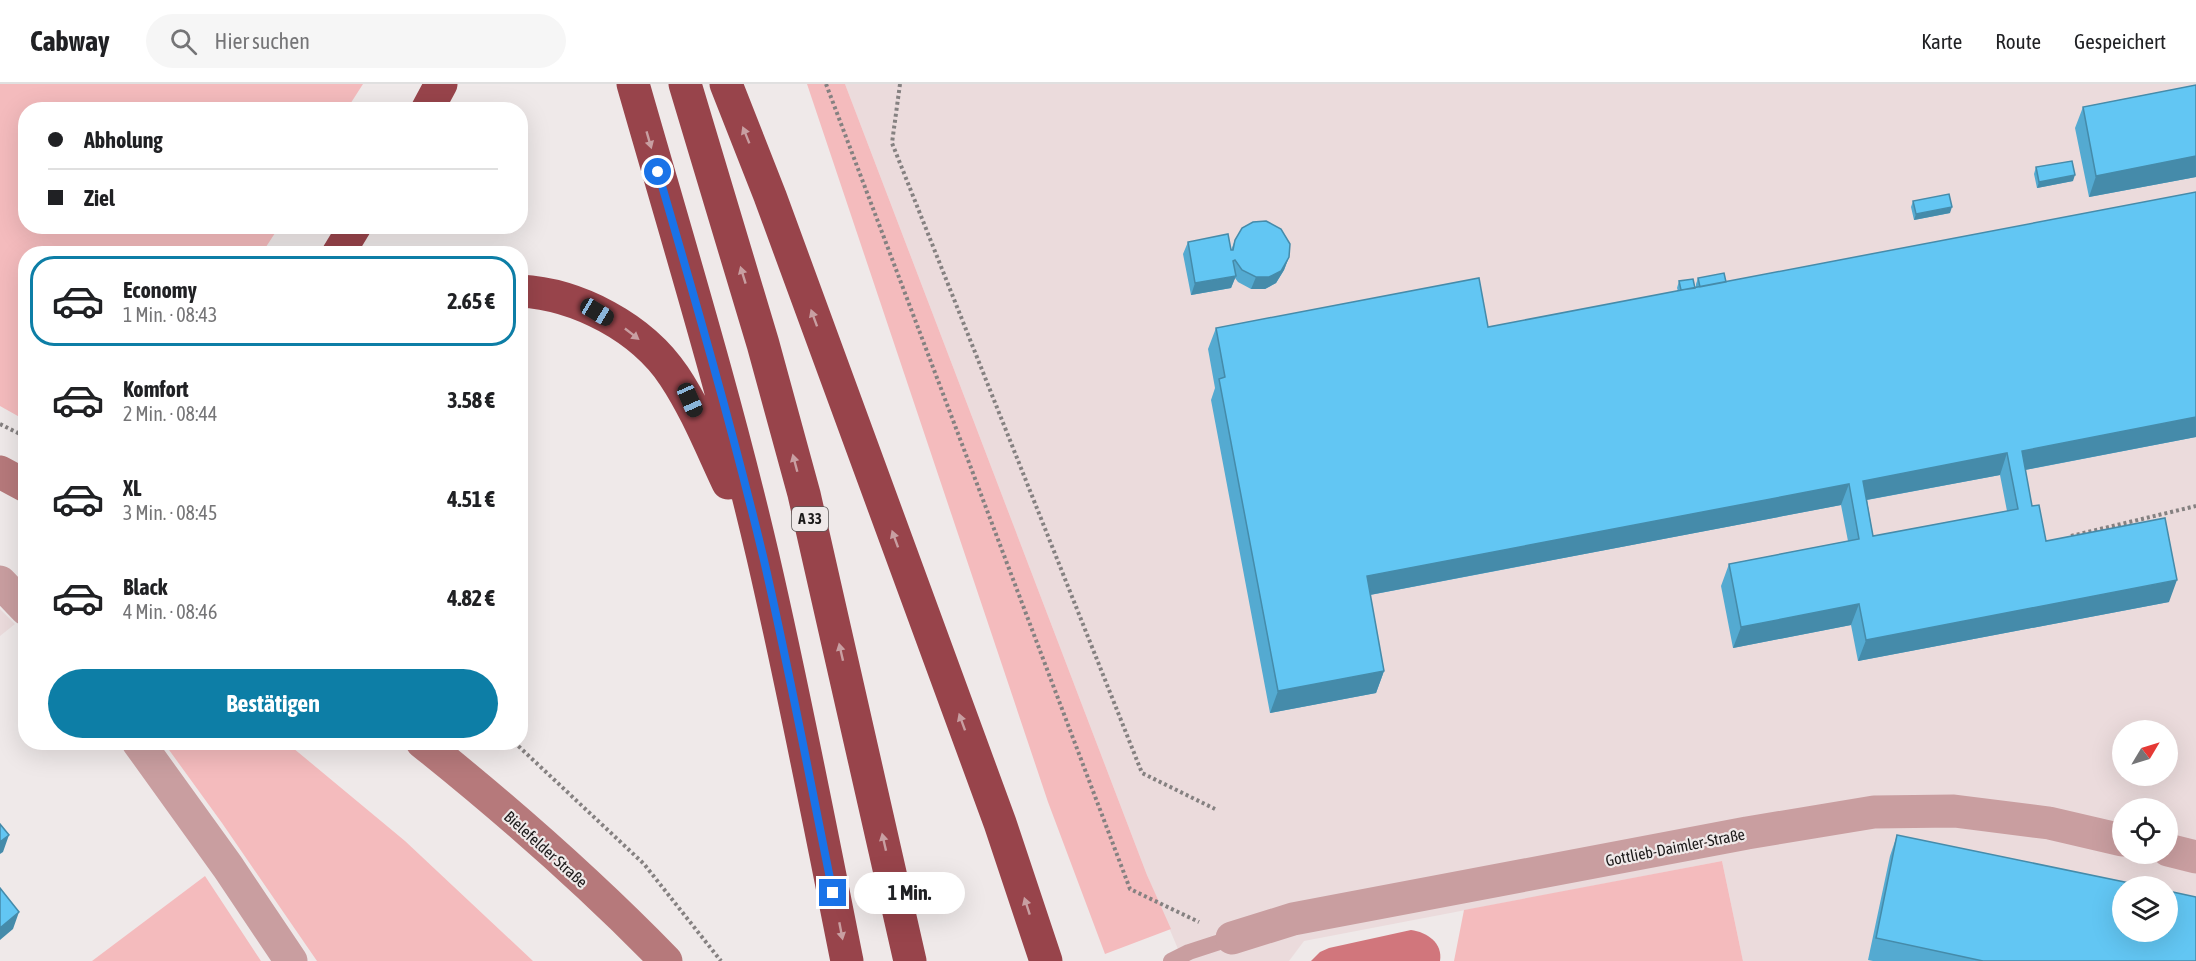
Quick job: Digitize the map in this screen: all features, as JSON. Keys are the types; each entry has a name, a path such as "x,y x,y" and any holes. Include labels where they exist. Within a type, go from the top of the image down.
{"highway":[{"path":"431,102 441,84"},
{"path":"633,84 720,391 762,554 788,668 847,961"},
{"name":"A 33","path":"686,84 763,344 804,494 910,961"},
{"path":"726,84 770,196 996,812 1046,961"},
{"path":"528,292 564,298 597,312 627,330 651,350 672,373 690,400 762,554"}],"main road":[{"path":"0,472 18,482"},
{"name":"Bielefelder Straße","path":"431,750 541,844 666,961"}],"street":[{"path":"0,582 18,601"},
{"path":"144,750 228,867 291,961"},
{"name":"Gottlieb-Daimler-Straße","path":"1232,938 1293,919 1748,833 1874,812 1954,811 2049,823 2112,838"},
{"path":"2178,852 2196,857"}],"lane":[{"path":"1171,961 1189,952 1232,938"}],"path":[{"path":"826,84 1130,889 1232,938"},
{"path":"900,84 892,143 1142,773 1215,809"},
{"path":"0,424 18,433"},
{"path":"2066,537 2196,506"},
{"path":"523,750 645,864 721,961"}],"shaded area":[{"path":"0,84 363,84 351,102 18,102 18,234 274,234 267,246 18,246 18,416 0,406"},
{"path":"807,84 845,84 1147,875 1171,929 1105,954 1048,802"},
{"path":"845,84 2196,84 2196,961 1743,961 1722,861 1304,941 1289,961 1183,961 1147,875"},
{"path":"0,609 15,624 0,636"},
{"path":"169,750 295,750 405,841 533,961 317,961"},
{"path":"1722,861 1743,961 1454,961 1464,910"},
{"path":"205,876 261,961 92,961"},
{"path":"1411,930 1423,933 1433,940 1439,949 1440,961 1311,961 1320,952 1329,948"}],"building":[{"path":"2196,85 2196,156 2096,176 2083,107"},
{"path":"2072,161 2075,175 2039,182 2036,167"},
{"path":"2196,192 2196,417 2022,451 2032,506 2039,505 2046,541 2165,518 2177,580 1866,640 1859,604 1741,627 1729,564 1859,539 1849,484 1367,576 1384,671 1278,691 1219,379 1225,377 1216,328 1479,278 1488,327","holes":["2007,453 2018,509 1873,536 1863,481"]},
{"path":"1949,194 1952,207 1916,214 1913,201"},
{"path":"1266,221 1281,229 1290,244 1289,257 1281,271 1269,277 1256,277 1242,270 1235,260 1233,261 1236,276 1195,283 1188,242 1228,234 1231,250 1233,250 1235,240 1242,228 1253,222"},
{"path":"1724,273 1726,282 1700,287 1698,278"},
{"path":"1693,279 1695,288 1681,290 1679,281"},
{"path":"0,824 9,835 0,842"},
{"path":"1897,835 2112,879 2112,942 2178,942 2178,893 2196,897 2196,961 1983,961 1876,938"},
{"path":"0,888 19,912 0,928"}],"route":[{"path":"658,172 720,391 762,554 788,668 833,893"}]}
